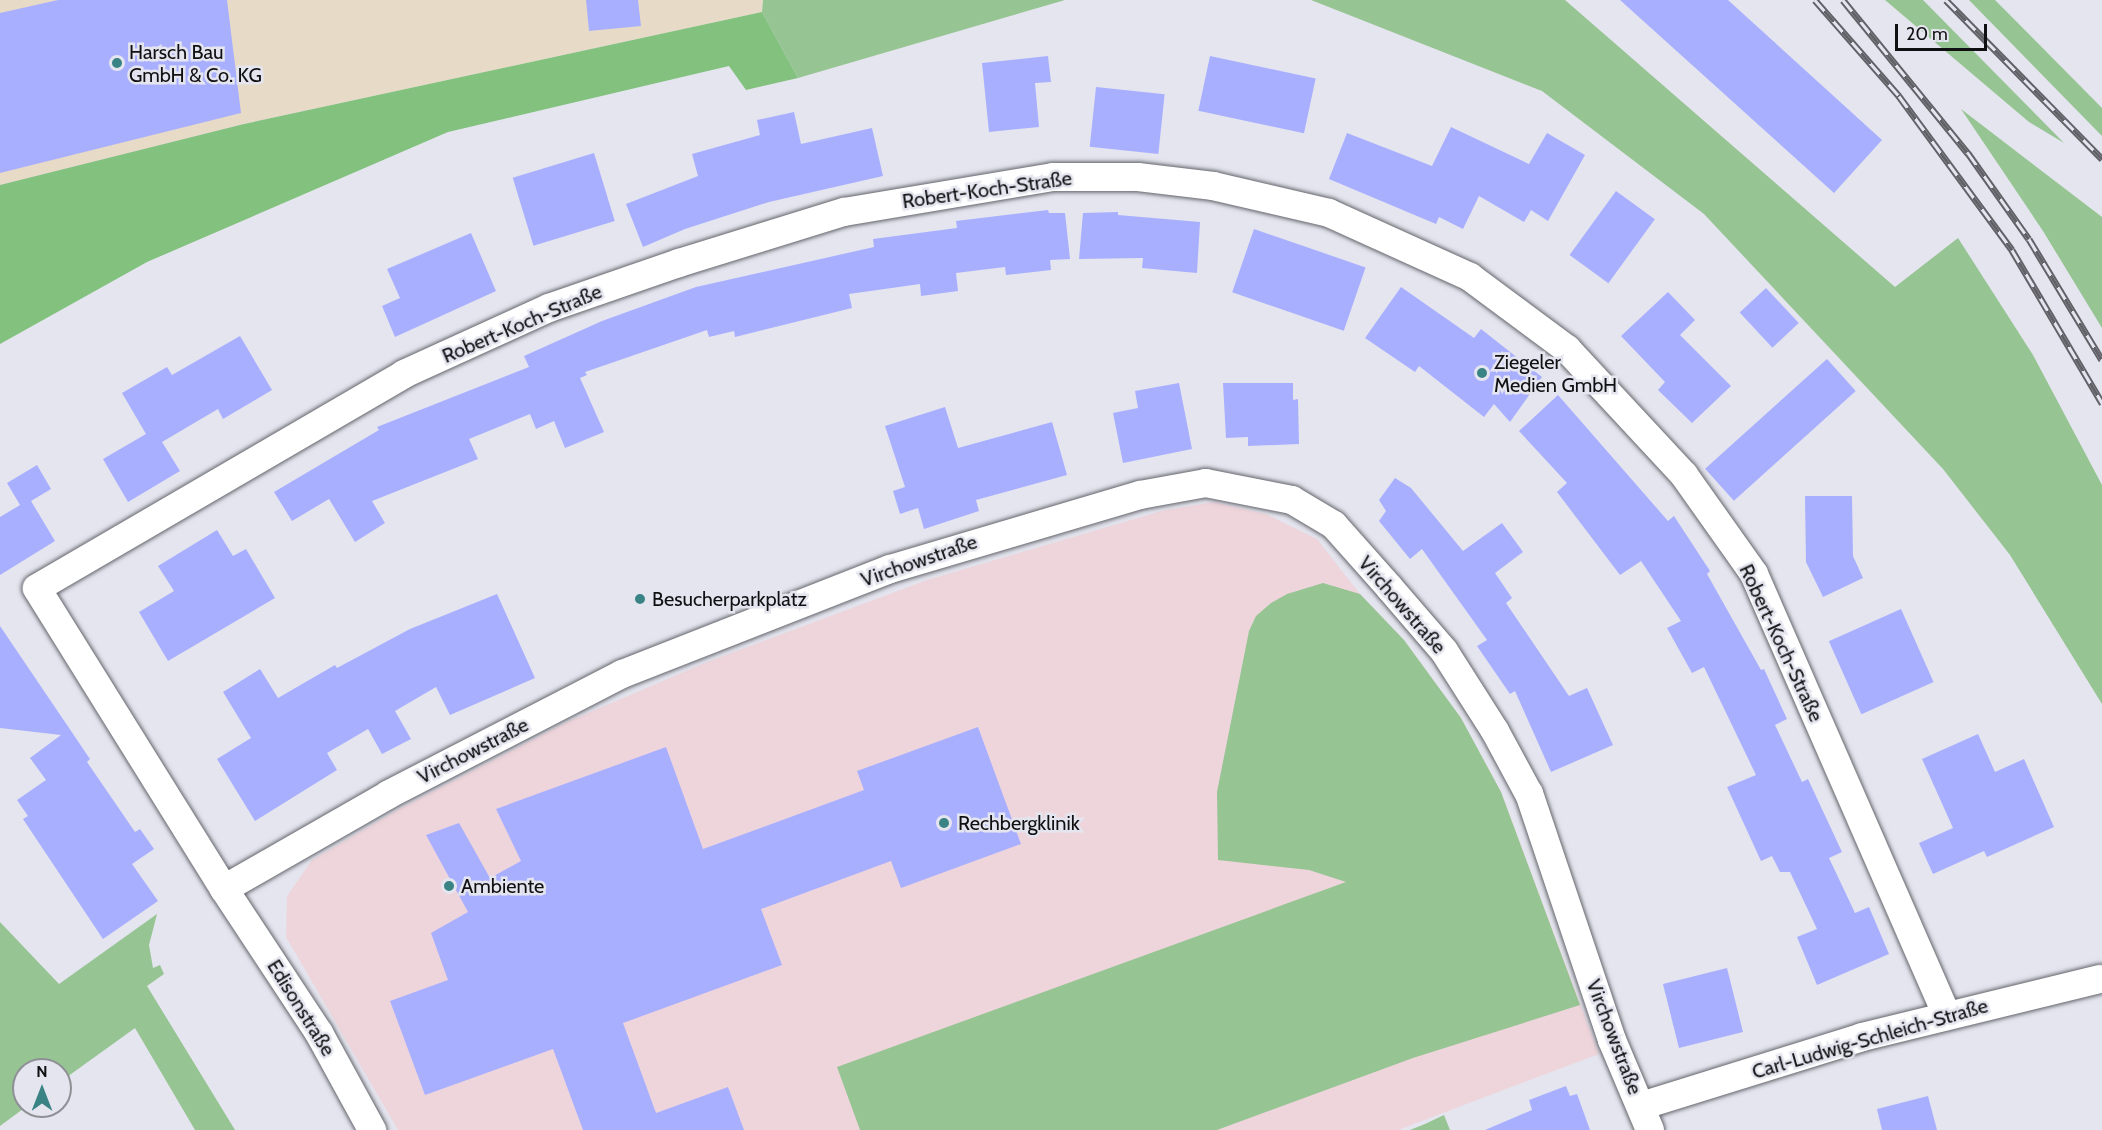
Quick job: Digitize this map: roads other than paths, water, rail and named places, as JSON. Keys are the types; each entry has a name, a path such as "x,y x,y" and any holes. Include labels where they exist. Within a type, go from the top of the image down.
{"street":[{"name":"Robert-Koch-Straße","path":"224,890 37,588 404,374 549,308 669,267 844,212 994,186 1063,177 1138,177 1213,186 1329,213 1470,277 1567,349 1684,476 1754,574 1947,1016"},
{"name":"Virchowstraße","path":"224,890 388,795 622,674 890,569 1140,495 1206,483 1292,500 1334,525 1444,651 1529,794 1612,1040 1646,1118"},
{"name":"Edisonstraße","path":"224,890 319,1033 372,1130"},
{"name":"Carl-Ludwig-Schleich-Straße","path":"1646,1118 1862,1037 2100,979"}],"railway":[{"path":"1815,0 1899,96 2012,250 2102,403"},
{"path":"1843,0 1968,153 2029,239 2102,360"},
{"path":"1946,0 2102,159"}],"place":[{"name":"Harsch Bau GmbH & Co. KG","path":"117,63"},
{"name":"Ziegeler Medien GmbH","path":"1482,373"},
{"name":"Besucherparkplatz","path":"640,599"},
{"name":"Rechbergklinik","path":"944,823"},
{"name":"Ambiente","path":"449,886"}]}
